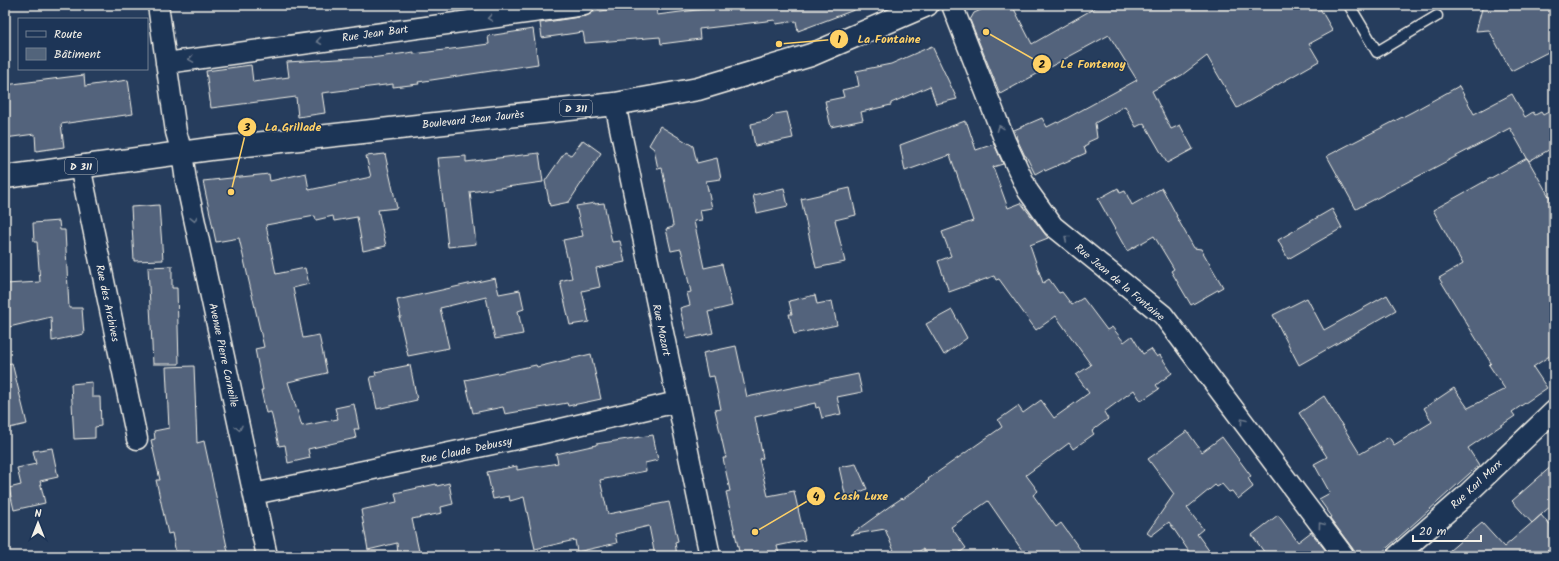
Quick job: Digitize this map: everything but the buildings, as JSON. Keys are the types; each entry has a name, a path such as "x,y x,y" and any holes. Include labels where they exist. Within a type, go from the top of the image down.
{"main road":[{"name":"Boulevard Jean Jaurès","path":"5,177 182,153 615,104 698,89 811,55 927,5"}],"street":[{"name":"Avenue Pierre Corneille","path":"158,5 176,132 182,153 186,181 267,556"},
{"name":"Rue Jean Bart","path":"166,63 548,8 584,5"},
{"name":"Rue Jean de la Fontaine","path":"952,5 1005,141 1028,191 1053,226 1163,315 1344,556"},
{"name":"Rue Mozart","path":"615,104 710,556"},
{"name":"Rue des Archives","path":"80,166 137,439"},
{"name":"Rue Claude Debussy","path":"254,494 535,435 677,402"},
{"name":"Rue Karl Marx","path":"1397,556 1463,498 1554,411"}],"lane":[{"path":"1349,5 1377,52 1437,16"}],"place":[{"name":"Le Fontenoy","path":"986,32"},
{"name":"La Fontaine","path":"779,44"},
{"name":"La Grillade","path":"231,192"},
{"name":"Cash Luxe","path":"755,532"}]}
